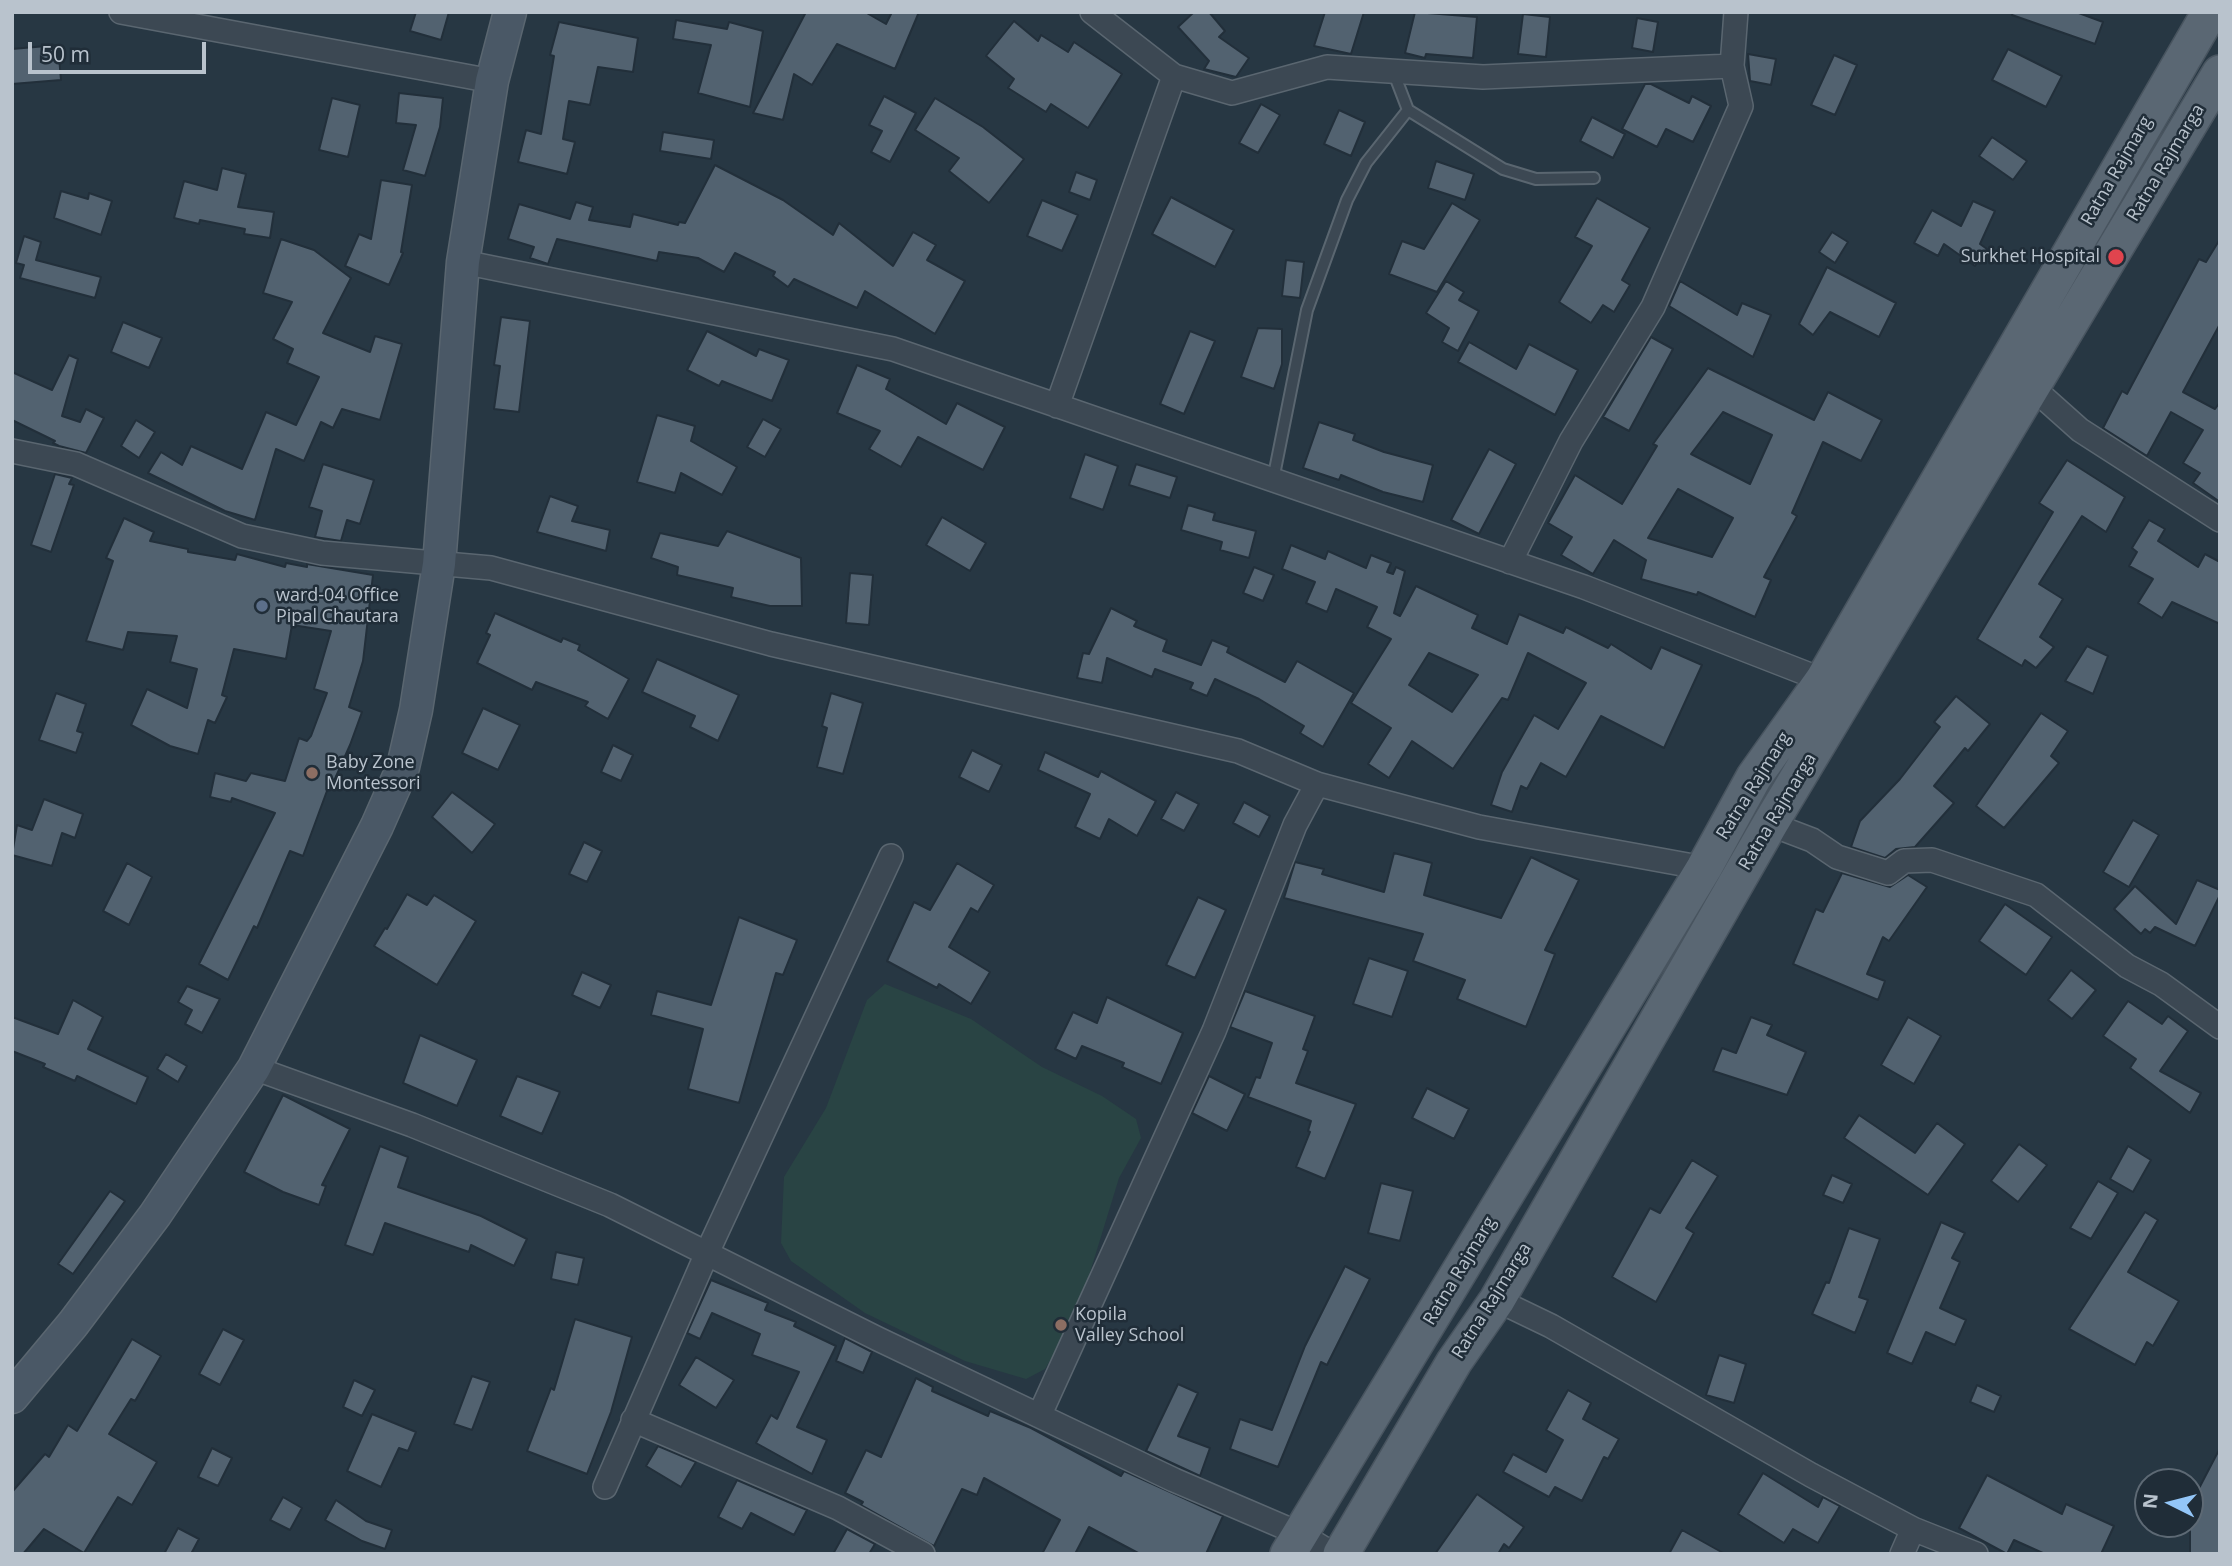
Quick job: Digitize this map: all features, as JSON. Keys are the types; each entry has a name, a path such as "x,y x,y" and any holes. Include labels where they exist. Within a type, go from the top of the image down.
{"main road":[{"path":"12,1397 73,1324 155,1215 254,1068 377,826 403,767 416,709 439,564 463,262 492,81 510,12"},
{"name":"Ratna Rajmarg","path":"1294,1544 1704,868 1754,777 1823,680 2210,12"},
{"name":"Ratna Rajmarga","path":"1341,1554 1454,1362 1497,1300 1770,824 2220,73"},
{"path":"1754,777 1788,794"}],"street":[{"path":"121,12 492,81"},
{"path":"1093,12 1174,76 1232,93 1327,67 1483,77 1732,66"},
{"path":"1510,562 1571,441 1654,307 1741,106 1732,66 1736,12"},
{"path":"1057,406 1174,76"},
{"path":"463,262 893,349 1510,562 1823,680"},
{"path":"2004,364 2080,430 2220,520"},
{"path":"12,451 76,464 242,536 322,553 491,568 771,645 1238,751 1317,784 1479,827 1704,868"},
{"path":"1040,1414 1214,1031 1294,825 1317,784"},
{"path":"1770,824 1812,840 1837,857 1888,873 1905,861 1932,860 2036,895 2127,965 2161,984 2220,1027"},
{"path":"605,1487 707,1253 891,856"},
{"path":"254,1068 412,1125 610,1205 878,1339 1174,1480 1294,1544 1333,1554"},
{"path":"1497,1300 1551,1326 1679,1402 1913,1529 1976,1554"},
{"path":"634,1420 838,1508 923,1554"},
{"path":"1902,1554 1913,1529"}],"lane":[{"path":"1392,71 1408,110 1503,169 1536,179 1594,178"},
{"path":"1273,480 1307,310 1347,200 1366,163 1408,110"}],"green space":[{"path":"885,984 971,1019 1042,1067 1102,1096 1136,1119 1141,1138 1119,1178 1076,1318 1045,1369 1026,1379 965,1361 865,1313 791,1261 781,1243 784,1177 826,1108 867,1000"}],"building":[{"path":"416,12 449,12 441,40 410,31"},
{"path":"806,12 865,12 886,24 892,12 919,12 895,69 837,44 812,85 794,74 783,120 753,113"},
{"path":"1194,12 1209,12 1225,31 1219,37 1249,58 1236,77 1204,69 1209,61 1178,27"},
{"path":"1325,12 1364,12 1351,54 1314,46"},
{"path":"1415,12 1477,17 1473,58 1426,54 1425,58 1405,53"},
{"path":"2012,12 2076,12 2103,22 2095,44 2012,15"},
{"path":"1523,14 1550,17 1546,57 1518,54"},
{"path":"1637,18 1658,22 1653,52 1632,48"},
{"path":"676,20 727,29 729,22 763,31 750,107 698,93 711,45 673,39"},
{"path":"1014,21 1038,41 1041,35 1068,52 1074,42 1122,74 1088,128 1051,104 1046,112 1008,88 1014,79 986,56"},
{"path":"559,22 638,38 633,72 598,67 590,105 569,101 563,139 575,142 567,174 518,162 526,130 541,134 554,56 550,55"},
{"path":"58,45 61,80 12,84 12,49"},
{"path":"2008,49 2062,76 2046,107 1992,80"},
{"path":"1748,54 1776,59 1771,85 1750,81"},
{"path":"1834,55 1857,65 1835,115 1811,105"},
{"path":"1645,84 1651,84 1689,103 1692,96 1711,106 1693,142 1666,129 1657,147 1622,129"},
{"path":"399,93 443,98 440,127 425,176 403,170 416,125 396,123"},
{"path":"884,96 916,113 890,162 871,152 882,131 869,125"},
{"path":"332,98 360,105 348,157 319,150"},
{"path":"935,98 983,127 1024,159 989,203 949,171 959,158 915,130"},
{"path":"1261,104 1280,115 1258,153 1239,143"},
{"path":"1339,110 1365,122 1351,156 1324,144"},
{"path":"1592,117 1625,134 1613,158 1580,141"},
{"path":"663,132 714,140 711,159 660,151"},
{"path":"1992,137 2027,161 2013,180 1979,156"},
{"path":"1436,161 1474,174 1465,200 1428,188"},
{"path":"715,165 783,200 833,235 839,223 893,266 913,232 936,245 927,260 965,281 935,334 865,291 857,308 794,279 788,287 773,276 775,272 735,253 724,272 698,258 659,252 657,261 557,239 548,264 530,258 534,247 508,239 519,204 570,219 576,202 593,207 589,220 630,227 633,214 678,225 679,222 685,223"},
{"path":"222,168 246,174 238,207 274,212 270,238 244,234 245,229 200,220 199,224 174,218 184,181 217,190"},
{"path":"1076,172 1097,180 1090,200 1069,192"},
{"path":"381,180 412,185 401,252 403,253 389,285 345,266 359,234 371,239"},
{"path":"61,191 88,199 89,193 112,201 101,235 54,218"},
{"path":"1171,197 1234,230 1215,267 1152,234"},
{"path":"1597,198 1650,228 1622,280 1630,285 1614,312 1603,305 1591,323 1559,302 1592,246 1575,237"},
{"path":"1042,200 1078,215 1062,251 1027,236"},
{"path":"1973,201 1995,211 1980,244 1987,249 1975,266 1944,244 1938,256 1914,243 1932,210 1961,226"},
{"path":"1452,203 1480,220 1437,292 1389,274 1402,241 1424,249"},
{"path":"1832,232 1848,242 1835,263 1819,252"},
{"path":"24,236 41,242 36,260 101,277 95,298 20,278 24,265 16,263"},
{"path":"281,239 314,250 351,278 323,333 370,352 375,336 402,344 380,420 342,409 333,428 321,422 304,461 276,449 255,520 225,511 148,473 161,452 182,465 191,446 242,469 266,412 296,425 319,377 287,363 293,349 273,339 292,302 263,293"},
{"path":"2220,239 2220,324 2183,392 2215,409 2220,402 2220,502 2193,483 2200,473 2183,463 2203,430 2171,412 2147,456 2103,428 2122,391 2127,394 2199,259 2206,262"},
{"path":"1286,260 1304,262 1300,298 1282,296"},
{"path":"1827,267 1896,303 1879,337 1830,312 1813,335 1799,324"},
{"path":"1446,281 1464,292 1459,300 1479,311 1458,351 1442,342 1449,328 1426,313"},
{"path":"1680,281 1737,315 1742,303 1771,315 1753,357 1669,306"},
{"path":"501,317 530,321 519,412 494,409 500,366 494,365"},
{"path":"123,322 162,338 149,368 111,352"},
{"path":"1258,328 1282,329 1282,364 1274,389 1241,377"},
{"path":"707,331 756,356 759,349 789,360 772,401 722,381 719,386 687,370"},
{"path":"1190,331 1215,341 1184,414 1160,404"},
{"path":"1651,337 1673,349 1629,431 1603,417"},
{"path":"1469,342 1516,369 1529,344 1578,370 1555,415 1458,362"},
{"path":"69,355 78,359 62,416 80,422 86,409 104,418 86,453 59,446 53,443 55,441 12,420 12,372 52,390"},
{"path":"857,365 890,379 886,389 946,424 957,403 1005,427 983,470 918,437 901,467 869,449 880,431 837,413"},
{"path":"1708,368 1814,420 1828,392 1882,420 1861,461 1823,442 1792,513 1797,516 1764,577 1771,580 1755,617 1698,592 1697,595 1641,579 1646,560 1614,540 1593,574 1561,555 1572,537 1548,523 1575,475 1622,504 1657,446 1653,444","holes":["1723,412 1772,435 1750,484 1691,454","1678,489 1733,518 1712,557 1648,538"]},
{"path":"657,415 695,426 691,441 737,467 722,495 681,473 675,493 637,482"},
{"path":"763,419 781,429 765,457 747,447"},
{"path":"136,420 155,432 139,458 121,446"},
{"path":"1319,422 1355,434 1353,440 1384,452 1433,465 1423,502 1383,492 1341,475 1339,480 1303,468"},
{"path":"1489,449 1516,464 1479,534 1451,520"},
{"path":"1085,454 1118,466 1103,510 1070,498"},
{"path":"2067,460 2125,497 2106,532 2082,516 2039,584 2063,599 2040,637 2054,647 2036,668 2025,660 2022,666 1977,639 2053,512 2039,503"},
{"path":"323,464 374,480 360,524 347,520 341,541 315,537 322,511 309,507"},
{"path":"1136,464 1177,477 1170,498 1129,485"},
{"path":"55,474 72,478 69,484 74,485 51,552 31,545"},
{"path":"550,496 578,506 572,521 610,530 606,551 537,532"},
{"path":"1188,505 1215,513 1213,520 1256,531 1249,558 1220,550 1222,542 1181,530"},
{"path":"942,517 986,543 970,571 926,545"},
{"path":"124,518 154,532 150,541 188,549 188,552 235,560 237,554 285,567 286,563 307,567 307,564 373,575 363,661 349,707 362,712 334,781 331,780 303,856 290,851 257,928 254,926 228,980 199,964 275,813 232,798 231,802 210,797 215,773 246,781 251,773 285,781 299,738 307,741 311,736 327,693 314,689 331,631 292,625 286,659 234,649 222,695 227,697 215,723 208,720 198,754 170,746 131,725 147,689 187,708 197,669 170,662 177,636 128,632 123,650 86,641 113,561 106,558"},
{"path":"2149,520 2165,529 2158,541 2198,567 2205,554 2220,562 2220,624 2172,602 2162,618 2138,603 2153,579 2129,566 2137,552 2132,548"},
{"path":"727,531 801,558 802,606 770,606 731,597 733,588 677,575 678,567 651,558 660,533 718,546"},
{"path":"1291,545 1325,559 1328,551 1366,568 1371,555 1391,563 1387,572 1393,574 1396,567 1405,571 1394,613 1400,616 1416,586 1478,615 1472,628 1507,644 1519,614 1563,633 1566,627 1608,648 1611,644 1651,669 1661,647 1702,665 1664,748 1601,716 1566,777 1541,763 1527,789 1521,786 1512,812 1491,805 1502,772 1534,715 1558,729 1586,683 1528,653 1508,700 1502,698 1453,769 1412,741 1389,778 1368,764 1391,728 1351,703 1391,639 1367,627 1377,607 1336,589 1327,612 1306,603 1315,582 1282,569","holes":["1429,653 1478,675 1452,712 1409,685"]},
{"path":"1254,567 1274,575 1263,601 1243,593"},
{"path":"850,573 873,575 869,625 846,623"},
{"path":"1111,608 1137,621 1134,626 1167,640 1163,651 1201,665 1212,640 1229,647 1227,652 1285,682 1297,661 1354,693 1323,747 1300,733 1304,726 1259,699 1215,679 1207,696 1190,689 1193,683 1155,669 1152,677 1107,658 1102,683 1077,678 1083,653 1089,654"},
{"path":"495,613 561,642 563,638 580,645 578,650 629,679 608,719 585,706 588,702 536,682 532,690 477,663 490,635 486,633"},
{"path":"2087,646 2108,656 2093,694 2065,681"},
{"path":"657,659 739,695 718,741 690,727 695,716 642,692"},
{"path":"56,693 86,704 77,731 83,733 76,753 39,740"},
{"path":"831,693 863,703 843,774 817,767 827,728 822,726"},
{"path":"1956,696 1990,724 1968,751 1965,748 1934,786 1954,803 1915,847 1896,849 1885,858 1851,847 1860,821 1900,779 1940,727 1934,722"},
{"path":"483,708 520,725 498,770 462,753"},
{"path":"2041,713 2068,731 2051,756 2059,763 2004,828 1976,806"},
{"path":"613,745 633,755 621,781 601,772"},
{"path":"972,750 1002,765 989,792 959,777"},
{"path":"1045,752 1098,777 1101,771 1156,801 1137,836 1109,819 1100,839 1075,827 1090,794 1038,770"},
{"path":"452,792 495,824 472,853 432,817"},
{"path":"1176,792 1199,804 1184,831 1161,819"},
{"path":"44,799 83,814 75,838 62,833 52,866 12,855 17,825 32,830"},
{"path":"1244,802 1270,816 1259,837 1233,823"},
{"path":"2133,820 2159,835 2129,887 2103,872"},
{"path":"584,842 602,851 587,882 569,874"},
{"path":"1394,853 1432,863 1424,895 1501,918 1531,857 1579,880 1545,950 1555,954 1526,1027 1457,999 1465,980 1413,961 1423,934 1284,898 1295,862 1324,869 1322,874 1384,892"},
{"path":"127,863 152,877 129,925 103,911"},
{"path":"957,863 994,885 978,912 971,908 949,947 990,972 971,1004 939,984 937,988 887,961 914,902 930,910"},
{"path":"1842,873 1890,887 1908,875 1927,887 1889,941 1883,937 1867,974 1885,981 1878,1000 1793,964 1816,909 1823,912"},
{"path":"2197,880 2220,890 2220,895 2195,946 2155,927 2150,933 2145,929 2141,934 2114,909 2135,886 2176,924"},
{"path":"407,894 427,905 434,895 476,921 437,985 374,946"},
{"path":"1198,897 1226,910 1195,978 1166,965"},
{"path":"2005,904 2052,937 2026,975 1979,941"},
{"path":"739,917 797,940 783,975 776,973 739,1103 688,1089 703,1029 651,1015 657,991 711,1005"},
{"path":"1369,958 1408,971 1392,1017 1353,1004"},
{"path":"2071,970 2096,990 2072,1019 2048,1000"},
{"path":"582,972 611,985 600,1008 572,995"},
{"path":"187,986 220,999 202,1033 185,1024 192,1010 178,1002"},
{"path":"1245,991 1315,1016 1303,1049 1308,1051 1296,1083 1356,1104 1325,1179 1296,1167 1310,1132 1311,1121 1248,1097 1256,1077 1260,1078 1272,1043 1230,1027"},
{"path":"1107,997 1183,1033 1161,1084 1122,1067 1124,1063 1082,1046 1076,1059 1055,1049 1073,1012 1097,1023"},
{"path":"73,1000 103,1017 88,1049 148,1077 136,1104 77,1076 75,1081 43,1067 45,1064 12,1051 12,1017 58,1034"},
{"path":"2128,1001 2162,1024 2168,1016 2188,1031 2160,1071 2201,1093 2190,1113 2130,1068 2136,1059 2103,1036"},
{"path":"1751,1017 1772,1025 1767,1035 1806,1052 1787,1095 1713,1071 1722,1048 1736,1053"},
{"path":"1908,1017 1941,1036 1914,1084 1881,1065"},
{"path":"420,1035 477,1060 457,1106 403,1083"},
{"path":"166,1054 187,1066 178,1082 157,1069"},
{"path":"517,1076 560,1092 542,1134 500,1116"},
{"path":"1209,1076 1245,1094 1227,1131 1192,1113"},
{"path":"1427,1088 1469,1109 1454,1139 1412,1118"},
{"path":"283,1095 350,1129 322,1185 326,1186 319,1205 283,1192 244,1172"},
{"path":"1859,1115 1915,1153 1937,1123 1965,1144 1928,1195 1844,1138"},
{"path":"2019,1144 2047,1165 2018,1202 1991,1181"},
{"path":"380,1146 408,1157 398,1187 481,1216 527,1239 514,1266 471,1245 469,1252 385,1223 373,1255 345,1245"},
{"path":"2128,1146 2151,1160 2133,1192 2110,1179"},
{"path":"1692,1160 1718,1176 1686,1228 1694,1233 1656,1302 1612,1277 1650,1208 1660,1213"},
{"path":"1832,1175 1852,1184 1843,1203 1823,1195"},
{"path":"2098,1181 2118,1193 2091,1239 2070,1228"},
{"path":"1381,1183 1413,1191 1400,1241 1368,1233"},
{"path":"110,1191 125,1201 73,1274 58,1264"},
{"path":"2145,1212 2158,1220 2128,1272 2179,1301 2153,1346 2147,1342 2135,1365 2069,1329"},
{"path":"1941,1222 1965,1233 1952,1258 1960,1262 1940,1308 1966,1320 1955,1345 1926,1332 1912,1364 1887,1353"},
{"path":"1849,1228 1880,1239 1859,1297 1868,1300 1855,1333 1812,1314 1826,1282 1829,1283"},
{"path":"556,1252 584,1258 578,1285 551,1279"},
{"path":"1345,1266 1370,1279 1327,1365 1321,1362 1278,1467 1230,1449 1240,1419 1272,1430 1305,1346"},
{"path":"711,1280 768,1303 765,1310 796,1322 794,1326 836,1346 797,1427 827,1440 812,1474 756,1443 771,1415 777,1419 799,1372 752,1355 760,1334 712,1313 700,1339 687,1333"},
{"path":"575,1319 632,1337 611,1412 587,1474 527,1451 551,1388 554,1390"},
{"path":"223,1329 244,1340 220,1385 199,1374"},
{"path":"845,1338 872,1352 863,1373 836,1361"},
{"path":"132,1339 161,1356 135,1401 131,1399 109,1434 157,1462 132,1505 118,1497 84,1553 44,1529 23,1554 12,1554 12,1492 45,1454 49,1457 68,1425 77,1431"},
{"path":"1719,1355 1746,1364 1734,1403 1706,1395"},
{"path":"696,1357 734,1380 716,1408 679,1385"},
{"path":"472,1376 490,1382 472,1430 454,1424"},
{"path":"916,1378 933,1387 932,1391 988,1416 990,1411 1031,1428 1121,1476 1124,1471 1223,1516 1206,1554 1140,1554 1089,1527 1075,1554 1042,1554 1060,1520 984,1478 977,1495 962,1489 934,1546 861,1505 863,1502 845,1493 866,1450 881,1457"},
{"path":"354,1380 375,1390 362,1416 343,1407"},
{"path":"1178,1384 1198,1393 1178,1436 1210,1448 1200,1476 1146,1451"},
{"path":"1977,1385 2001,1396 1994,1412 1970,1402"},
{"path":"1568,1390 1591,1403 1583,1419 1619,1439 1608,1459 1604,1457 1582,1501 1555,1487 1549,1497 1503,1472 1513,1454 1546,1472 1563,1440 1546,1430"},
{"path":"372,1414 416,1432 408,1451 399,1448 381,1487 347,1471"},
{"path":"658,1446 696,1462 681,1487 646,1466"},
{"path":"212,1448 232,1458 218,1486 198,1477"},
{"path":"2220,1448 2220,1554 2190,1554 2190,1538 2204,1538 2204,1479"},
{"path":"1763,1473 1818,1507 1823,1497 1840,1506 1818,1543 1793,1529 1784,1543 1738,1514"},
{"path":"1987,1475 2062,1514 2066,1504 2114,1526 2101,1554 2045,1554 2014,1540 2007,1554 1959,1528"},
{"path":"737,1480 807,1510 794,1535 751,1513 742,1529 718,1517"},
{"path":"1477,1494 1524,1527 1509,1548 1504,1544 1498,1554 1435,1554"},
{"path":"283,1497 302,1508 290,1530 270,1520"},
{"path":"336,1500 366,1521 392,1530 385,1549 362,1541 325,1520"},
{"path":"178,1528 199,1539 191,1554 164,1554"},
{"path":"847,1529 875,1544 869,1554 833,1554"},
{"path":"1682,1530 1725,1554 1669,1554"}],"place":[{"name":"Surkhet Hospital","path":"2116,257"},
{"name":"ward-04 Office Pipal Chautara","path":"262,606"},
{"name":"Baby Zone Montessori","path":"312,773"},
{"name":"Kopila Valley School","path":"1061,1325"}]}
